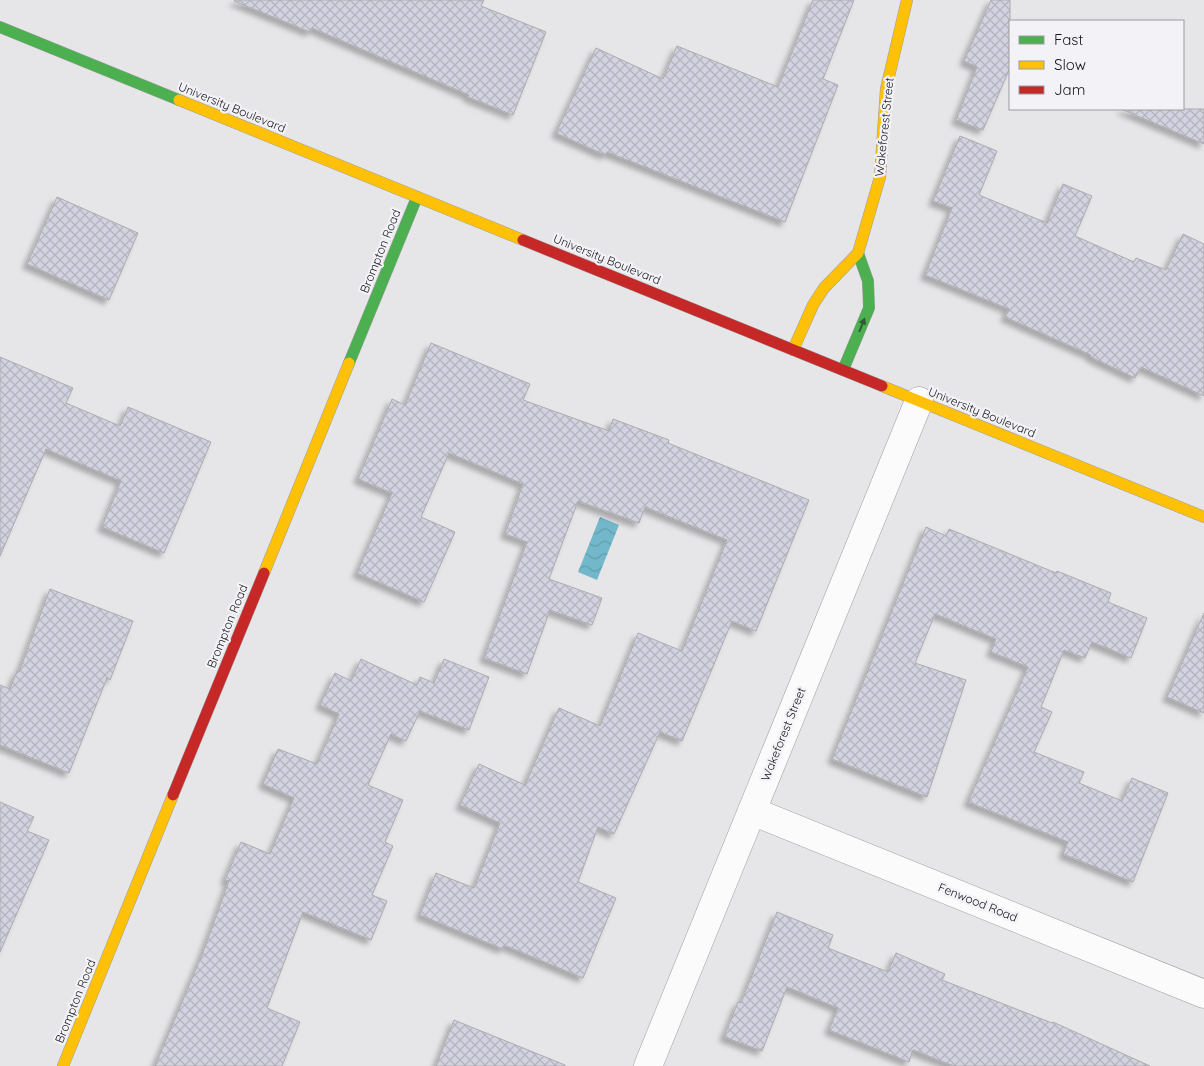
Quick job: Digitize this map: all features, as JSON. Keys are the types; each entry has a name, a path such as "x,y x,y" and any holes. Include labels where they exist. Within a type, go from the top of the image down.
{"street":[{"name":"Wakeforest Street","path":"793,350 813,305 824,288 858,253 880,177 886,89 907,0"},
{"name":"University Boulevard","path":"0,27 1204,517"},
{"name":"Brompton Road","path":"63,1066 417,197"},
{"path":"844,370 869,308 868,281 858,253"},
{"name":"Wakeforest Street","path":"648,1066 919,401"},
{"name":"Fenwood Road","path":"752,811 1204,994"}],"water":[{"path":"600,517 619,525 597,580 578,572"}],"building":[{"path":"235,0 484,0 481,6 546,32 513,115 312,28 310,32"},
{"path":"813,0 854,0 823,79 838,85 785,222 607,152 605,155 556,133 596,48 663,79 677,46 778,87"},
{"path":"991,0 1010,0 1009,70 983,130 956,120 977,67 964,61"},
{"path":"1204,109 1204,144 1123,110"},
{"path":"960,136 997,151 979,195 1047,223 1063,184 1092,196 1075,236 1134,262 1136,258 1166,270 1183,234 1204,244 1204,396 1141,367 1135,378 1091,357 1091,355 1005,317 1009,309 925,275 952,208 933,201"},
{"path":"57,197 138,233 109,300 27,264"},
{"path":"431,343 530,384 523,400 609,431 613,419 669,440 668,443 809,500 756,631 732,621 682,741 660,732 614,834 598,827 578,882 616,898 583,978 504,945 503,949 420,915 436,873 474,888 500,823 460,805 479,764 525,785 559,708 600,726 638,633 682,651 727,540 645,507 639,523 578,501 549,579 602,598 592,625 550,610 527,674 484,658 527,542 505,534 523,484 449,453 421,517 455,532 424,602 357,573 392,493 358,479 392,399 405,405"},
{"path":"0,357 73,388 66,403 120,426 128,407 211,442 164,553 102,527 121,481 46,449 0,556"},
{"path":"926,527 946,536 949,529 1056,573 1057,571 1111,593 1108,602 1147,618 1131,658 1092,642 1085,658 1064,650 1041,707 1052,712 1034,752 1084,772 1079,783 1122,801 1132,778 1168,793 1133,882 1063,854 1068,842 968,802 1028,667 991,652 996,639 935,614 915,663 966,680 927,797 832,759"},
{"path":"50,589 133,621 110,680 107,678 69,773 0,745 0,685 10,689 17,671 19,672"},
{"path":"1204,613 1204,713 1167,697"},
{"path":"361,659 417,685 420,677 434,683 444,659 489,677 469,730 420,711 406,741 391,734 368,785 403,800 385,842 393,846 372,895 387,901 371,940 303,912 267,1008 300,1022 282,1066 155,1066 202,955 229,881 225,880 241,842 270,854 294,798 263,784 278,749 317,764 339,714 320,705 335,673 351,681"},
{"path":"0,802 34,817 27,831 49,840 0,952"},
{"path":"777,912 833,935 828,948 888,972 896,953 945,974 942,980 1053,1022 1150,1066 954,1066 913,1050 909,1062 829,1030 838,1008 787,987 762,1051 724,1037 738,1002 741,1003"},
{"path":"454,1020 565,1065 565,1066 436,1066"}],"traffic: fast":[{"path":"0,27 179,100"},
{"path":"349,363 417,197"},
{"path":"843,370 869,308 868,281 858,253"}],"traffic: slow":[{"path":"793,350 813,305 824,288 858,253 880,177 886,89 907,0"},
{"path":"179,100 523,240"},
{"path":"264,573 349,363"},
{"path":"882,386 1204,517"},
{"path":"63,1066 173,795"}],"traffic: jam":[{"path":"523,240 882,386"},
{"path":"173,795 264,573"}]}
